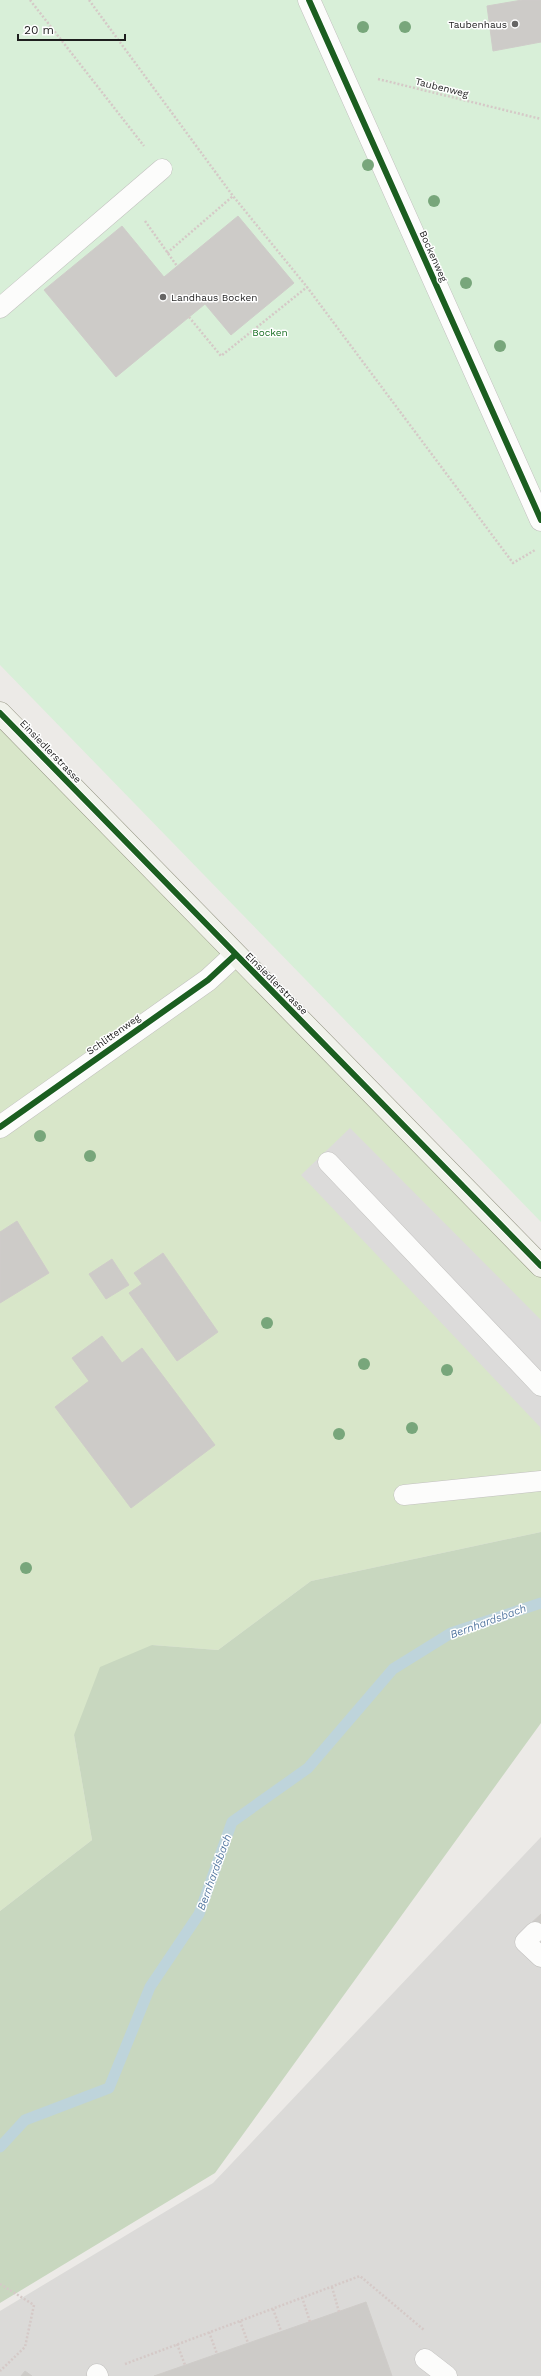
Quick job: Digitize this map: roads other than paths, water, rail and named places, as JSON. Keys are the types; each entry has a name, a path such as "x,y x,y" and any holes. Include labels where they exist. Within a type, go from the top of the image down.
{"street":[{"name":"Bockenweg","path":"309,0 541,520"},
{"name":"Einsiedlerstrasse","path":"0,713 235,955 541,1266"},
{"name":"Schlittenweg","path":"0,1127 208,980 235,955"}],"lane":[{"path":"0,308 162,169"},
{"path":"328,1162 541,1386"},
{"path":"404,1495 541,1481"},
{"path":"530,1937 541,1957"},
{"path":"425,2359 447,2376"}],"waterway":[{"name":"Bernhardsbach","path":"0,2147 25,2120 109,2088 150,1987 199,1914 232,1822 308,1768 393,1669 451,1633 541,1603"}],"place":[{"name":"Taubenhaus","path":"515,24"},
{"name":"Landhaus Bocken","path":"163,297"}],"park label":[{"name":"Bocken","path":"270,332"}]}
